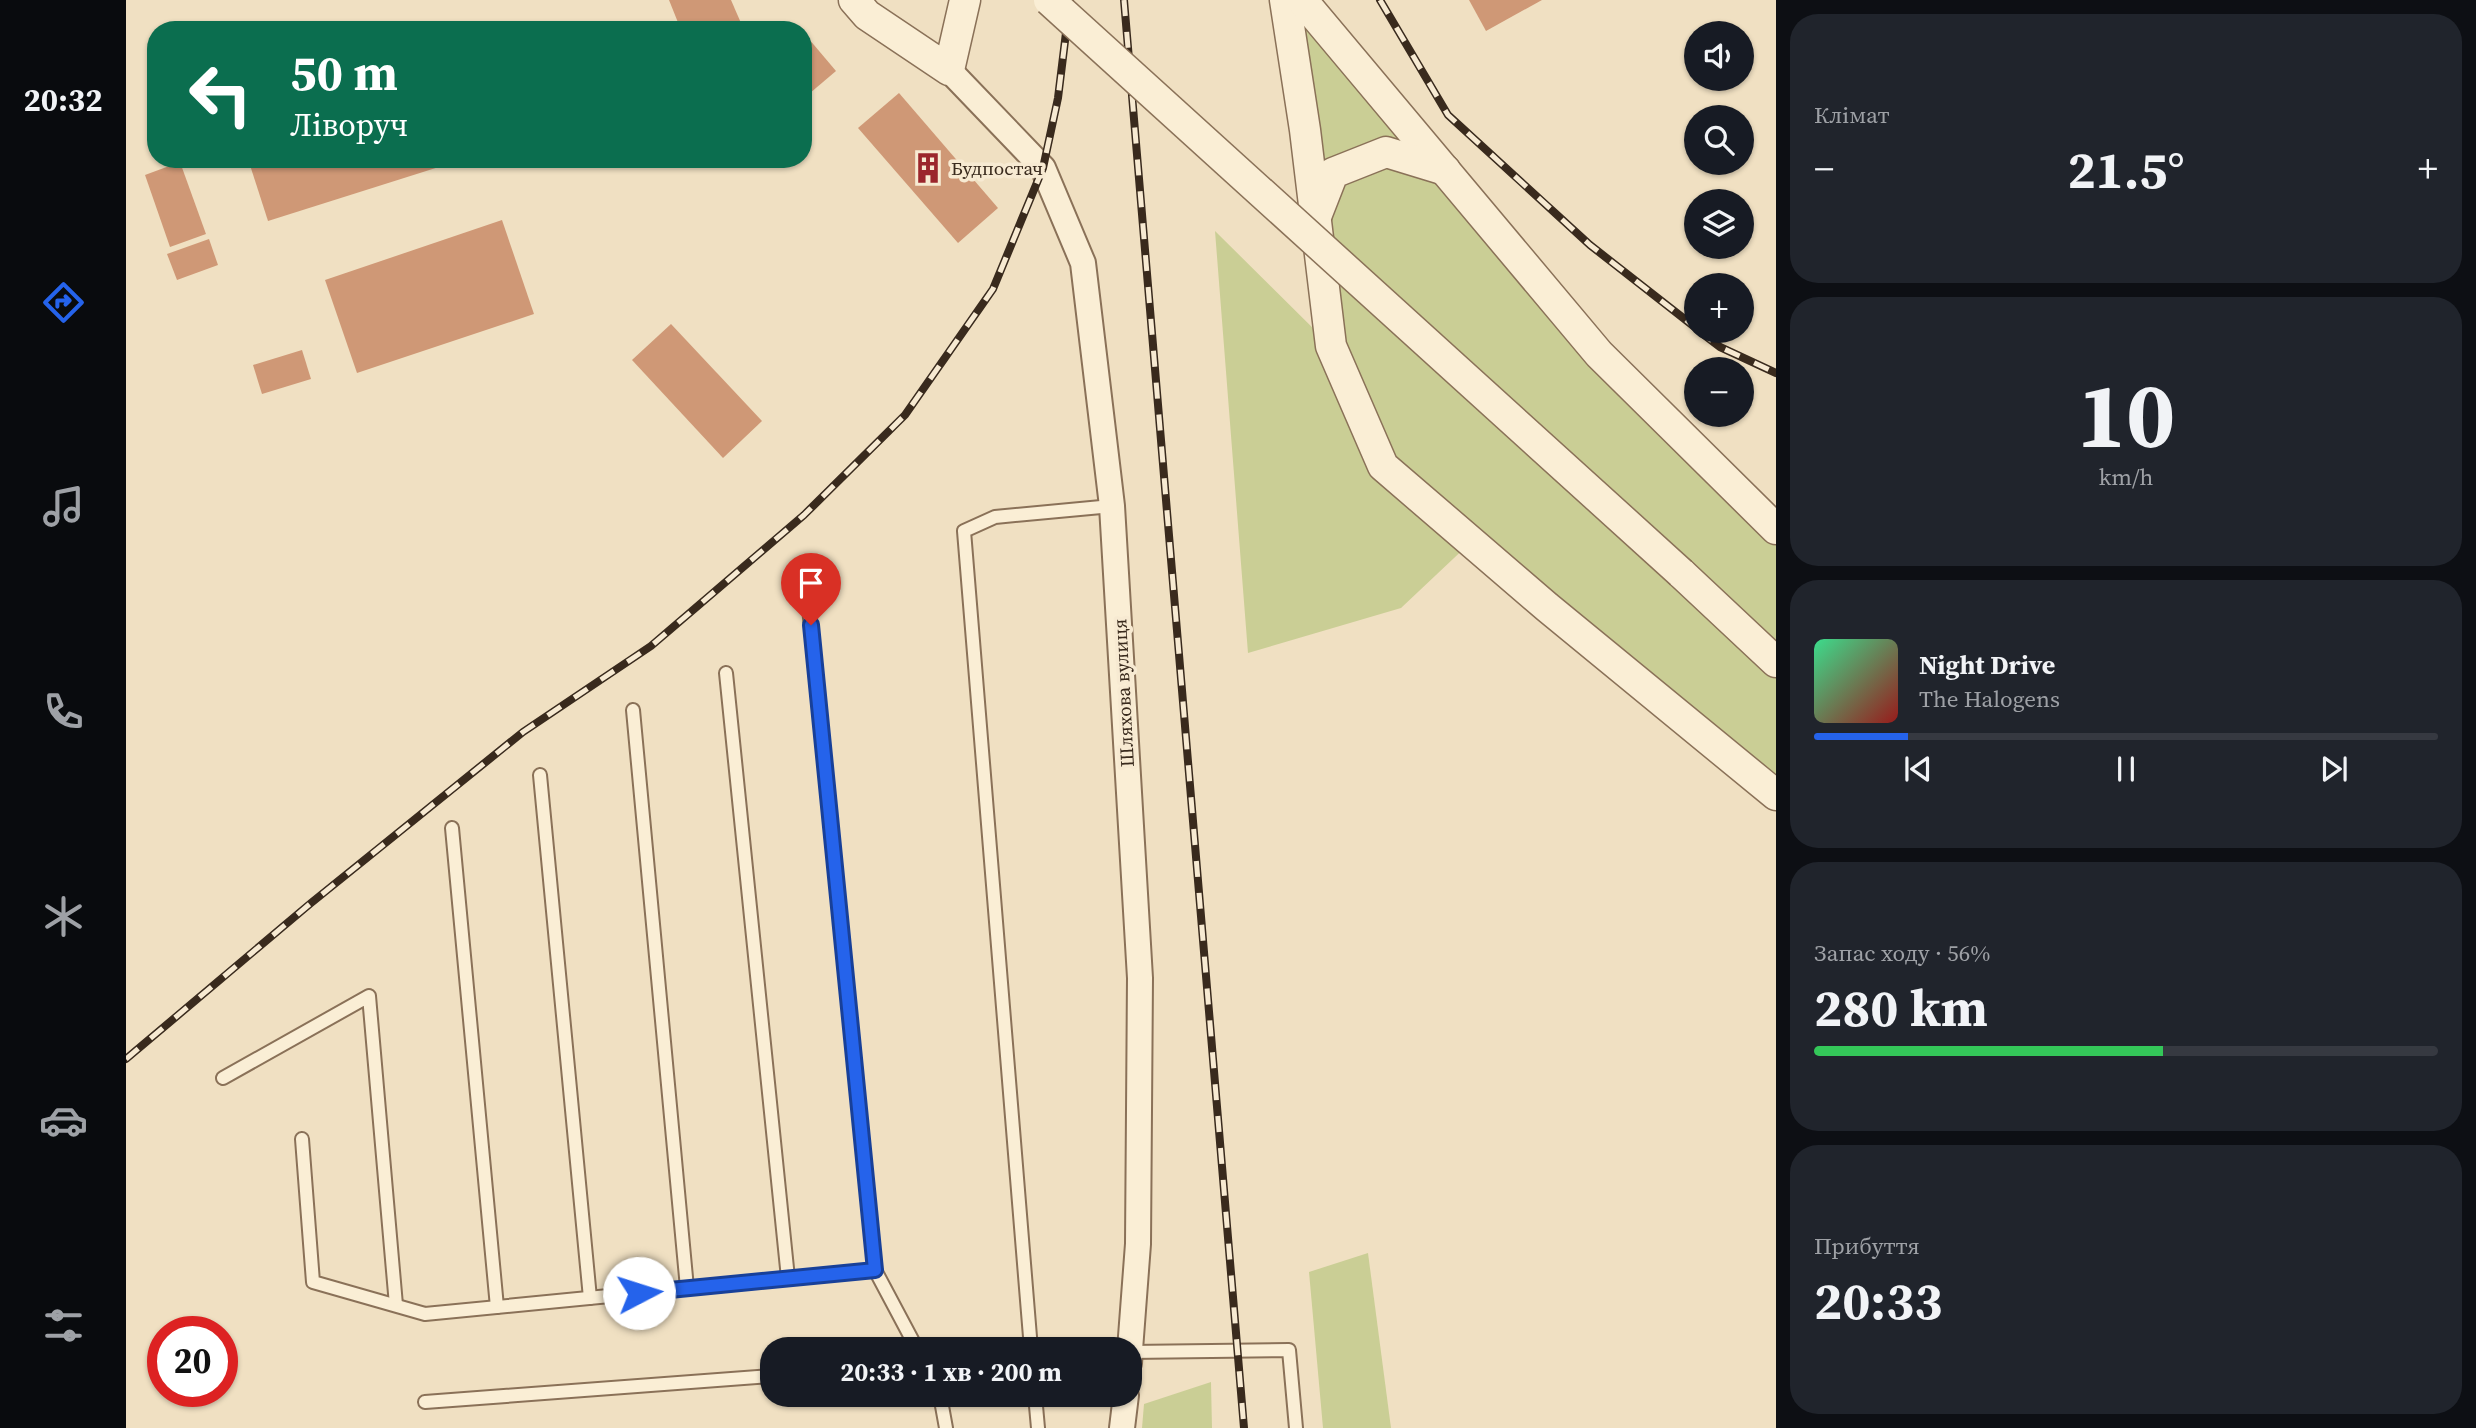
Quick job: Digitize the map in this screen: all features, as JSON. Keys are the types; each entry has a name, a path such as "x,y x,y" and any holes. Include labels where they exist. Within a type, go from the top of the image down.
{"street":[{"path":"854,0 867,15 949,70 965,0"},
{"path":"1049,0 1776,662"},
{"path":"1285,0 1331,346 1382,466 1547,607 1776,795"},
{"path":"1303,0 1599,354 1776,528"},
{"name":"Шляхова вулиця","path":"949,70 1043,169 1083,263 1112,506 1140,978 1138,1244 1131,1337"},
{"path":"1315,217 1333,173 1386,152 1445,170"},
{"path":"1122,1428 1125,1407"}],"lane":[{"path":"1030,1337 964,531 995,517 1112,506"},
{"path":"808,598 875,1270 911,1337"},
{"path":"726,673 788,1279"},
{"path":"633,710 687,1288"},
{"path":"540,775 590,1298"},
{"path":"452,828 498,1307"},
{"path":"223,1079 369,996 396,1305"},
{"path":"302,1139 313,1282 425,1314 875,1270"},
{"path":"1142,1357 1289,1350 1296,1428"},
{"path":"425,1402 760,1377"},
{"path":"942,1407 946,1428"},
{"path":"1036,1407 1038,1428"}],"green space":[{"path":"1285,0 1599,354 1776,529 1776,795 1471,542 1401,608 1248,653 1215,231 1330,345"},
{"path":"1368,1253 1391,1428 1323,1428 1309,1272"},
{"path":"1211,1382 1212,1428 1142,1428 1144,1404"}],"building":[{"path":"669,0 731,0 740,21 677,21"},
{"path":"1469,0 1542,0 1486,31"},
{"path":"812,43 836,71 812,91"},
{"name":"Будпостач","path":"899,93 998,208 958,243 858,128"},
{"path":"164,168 182,168 206,234 170,247 145,175"},
{"path":"251,168 436,168 268,221"},
{"path":"502,220 534,314 357,373 325,280"},
{"path":"209,239 218,265 177,280 167,254"},
{"path":"671,324 762,421 723,458 632,360"},
{"path":"302,350 311,379 262,394 253,365"}],"railway":[{"path":"126,1059 311,903 523,732 651,646 804,515 905,415 993,289 1043,168 1058,98 1070,0"},
{"path":"1124,0 1244,1428"},
{"path":"1380,0 1448,115 1590,245 1684,319"},
{"path":"1715,343 1776,373"}],"place":[{"name":"Будпостач","path":"928,168"}],"route":[{"path":"639,1293 875,1270 811,625"}]}
